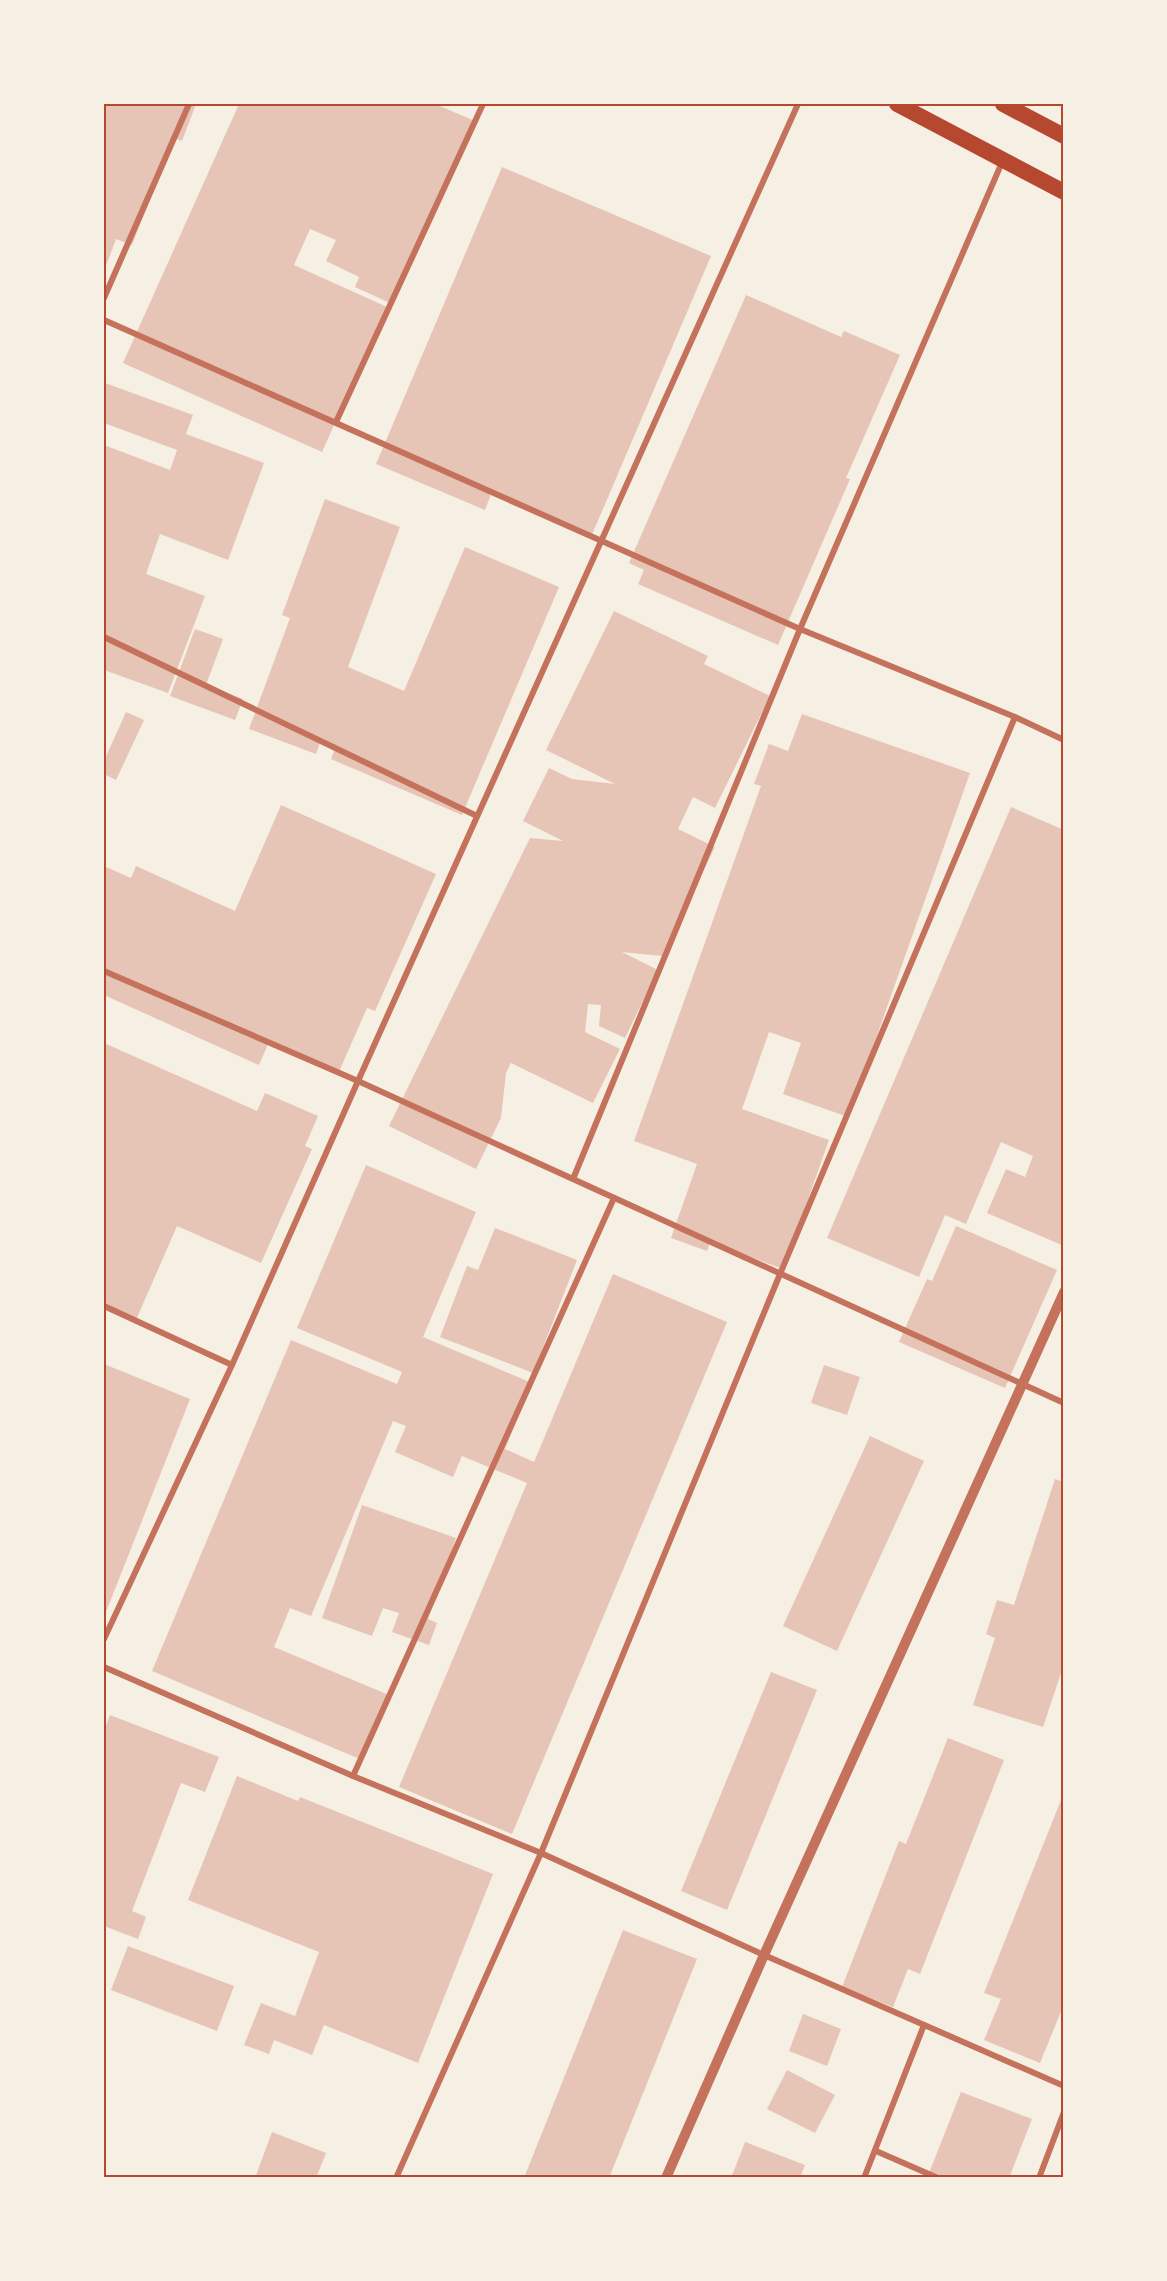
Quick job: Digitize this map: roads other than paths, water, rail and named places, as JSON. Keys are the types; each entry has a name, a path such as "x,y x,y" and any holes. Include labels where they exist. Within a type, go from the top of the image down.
{"highway":[{"path":"897,104 1064,192"},
{"path":"1007,104 1064,136"}],"street":[{"path":"104,298 189,104"},
{"path":"336,422 483,104"},
{"path":"104,1639 232,1365 798,104"},
{"path":"573,1179 800,629 1004,159"},
{"path":"104,320 800,629 1015,717 1064,740"},
{"path":"104,637 477,816"},
{"path":"396,2178 541,1853 780,1274 1015,717"},
{"path":"104,971 358,1081 1064,1403"},
{"path":"353,1776 614,1198"},
{"path":"666,2178 764,1954 1064,1292"},
{"path":"104,1306 232,1365"},
{"path":"104,1667 353,1776 541,1853 1064,2086"},
{"path":"864,2178 924,2025"},
{"path":"1039,2178 1064,2112"},
{"path":"876,2151 938,2178"}]}
